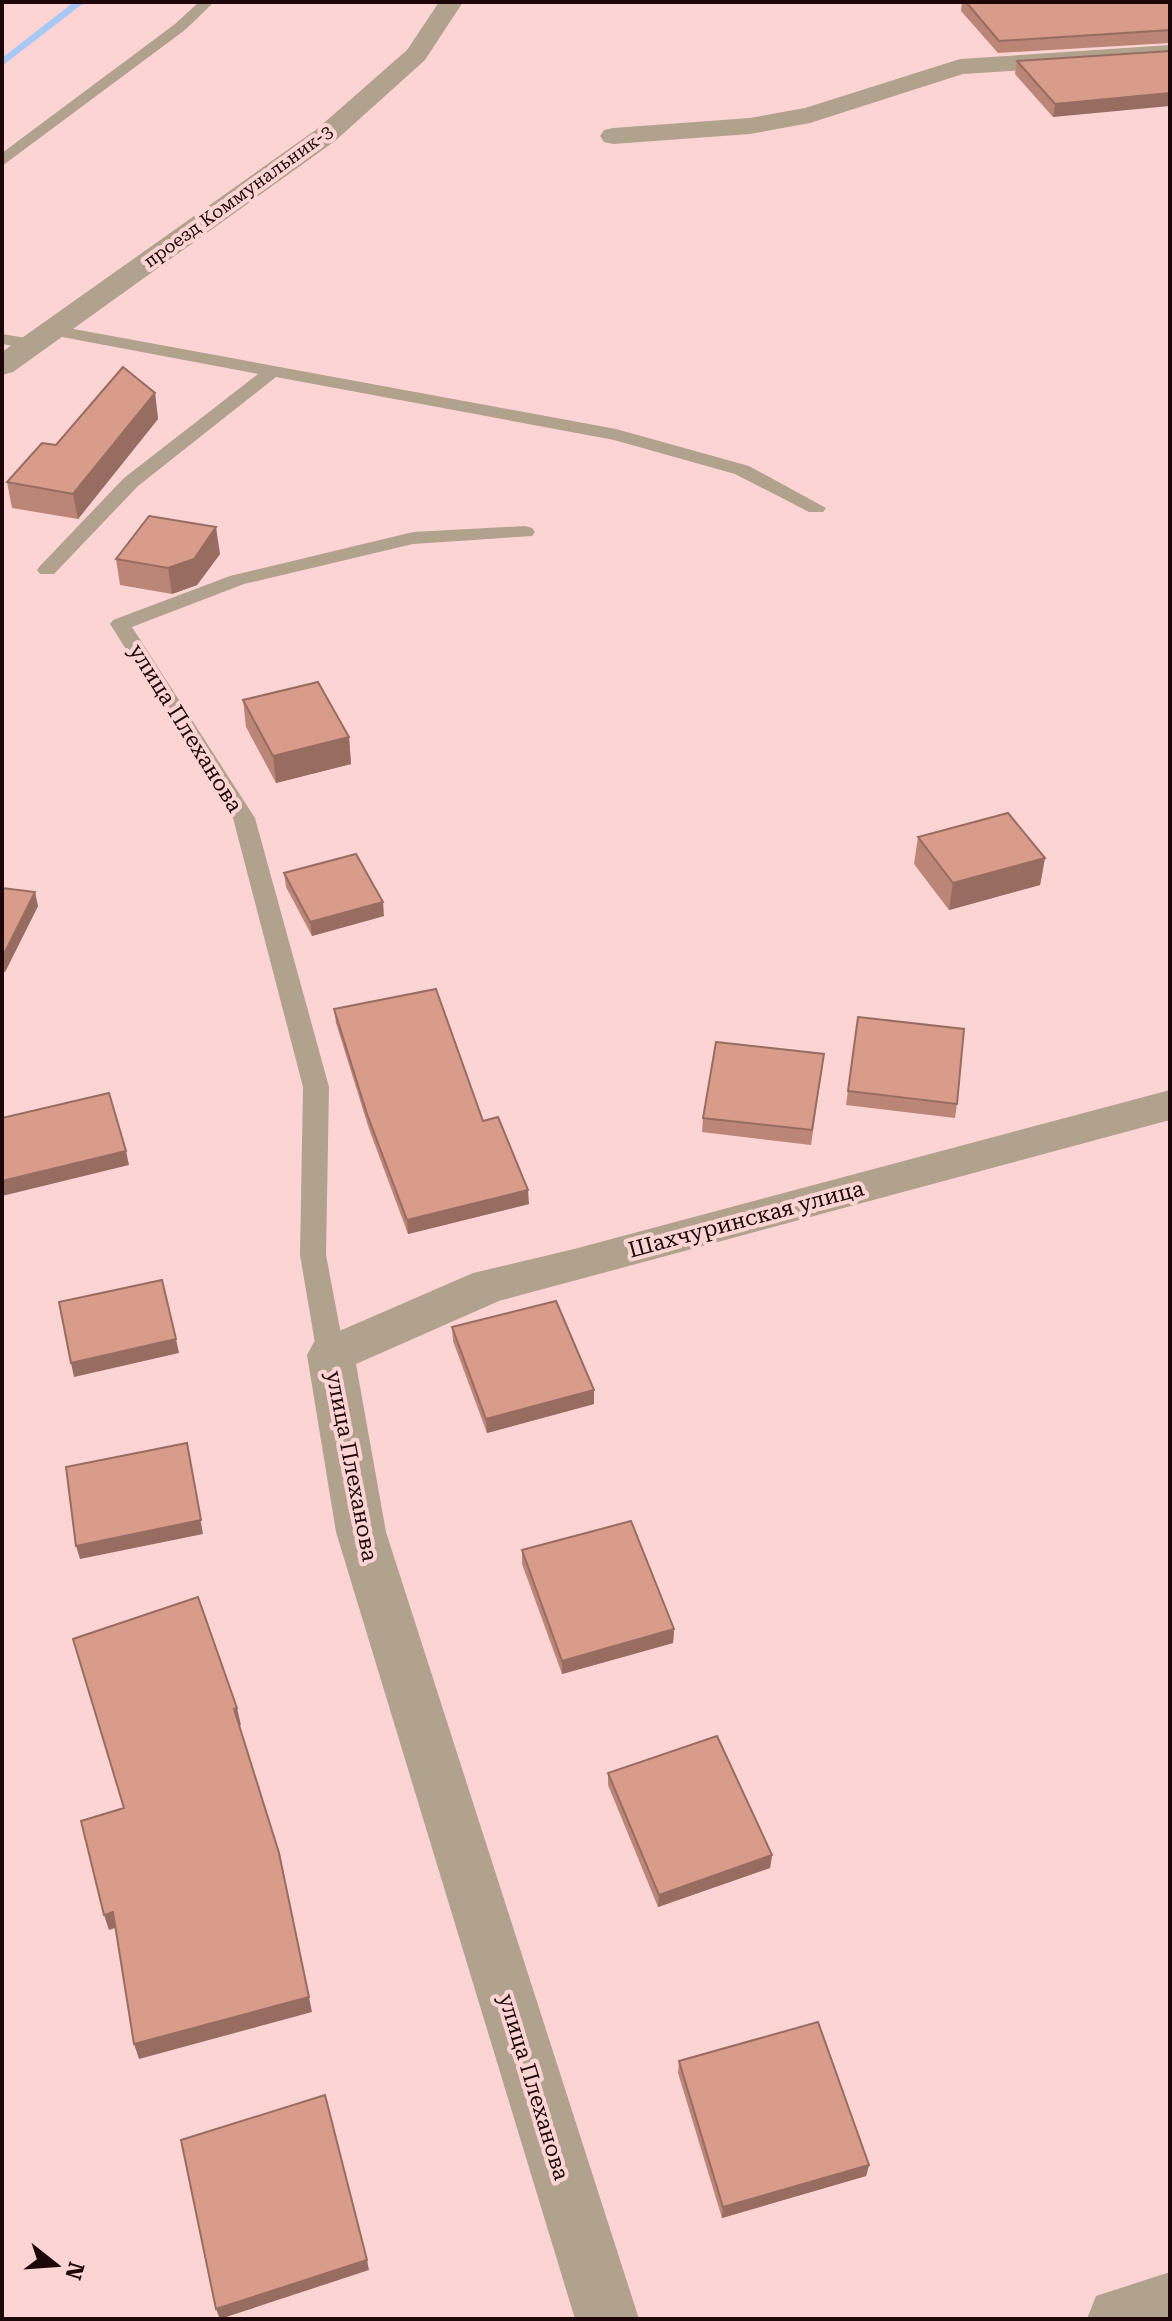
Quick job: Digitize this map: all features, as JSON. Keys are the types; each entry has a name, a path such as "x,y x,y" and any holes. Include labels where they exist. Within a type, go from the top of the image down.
{"street":[{"name":"проезд Коммунальник-3","path":"2,366 326,135 416,55 451,2"},
{"path":"613,136 750,126 810,115 960,67 1170,53"},
{"name":"Шахчуринская улица","path":"331,1355 489,1286 574,1266 1170,1105"},
{"name":"улица Плеханова","path":"331,1355 361,1532 607,2319"},
{"path":"1119,2319 1170,2304"}],"lane":[{"path":"2,161 168,36 207,2"},
{"path":"2,339 42,337 271,372 616,435 742,470 816,508"},
{"path":"47,570 131,482 271,372"},
{"name":"улица Плеханова","path":"331,1355 313,1255 316,1087 244,818 120,624 237,580 413,538 525,532"}],"building":[{"path":"966,2 1170,2 1170,30 999,41"},
{"path":"1170,51 1170,93 1055,104 1017,61"},
{"path":"123,367 155,393 73,494 7,482 42,443 56,445"},
{"path":"149,516 216,527 194,559 168,568 116,559"},
{"path":"318,682 349,737 273,756 243,700"},
{"path":"1008,813 1045,858 953,883 918,837"},
{"path":"356,854 383,902 310,922 284,873"},
{"path":"2,888 35,892 2,958"},
{"path":"436,989 483,1121 498,1117 528,1190 407,1220 367,1114 334,1009"},
{"path":"858,1017 964,1029 957,1104 848,1091"},
{"path":"716,1042 824,1054 812,1130 703,1118"},
{"path":"109,1093 126,1151 2,1181 2,1118"},
{"path":"162,1280 176,1339 71,1363 59,1302"},
{"path":"556,1301 594,1390 486,1419 452,1327"},
{"path":"187,1443 201,1520 76,1546 66,1467"},
{"path":"631,1521 674,1629 562,1661 522,1550"},
{"path":"198,1597 237,1708 234,1709 279,1853 309,1997 134,2044 113,1912 104,1915 81,1821 124,1808 73,1639"},
{"path":"717,1736 772,1855 659,1895 608,1773"},
{"path":"818,2022 869,2165 723,2207 679,2061"},
{"path":"325,2095 367,2260 216,2309 181,2140"}],"waterway":[{"path":"2,63 80,2"}]}
